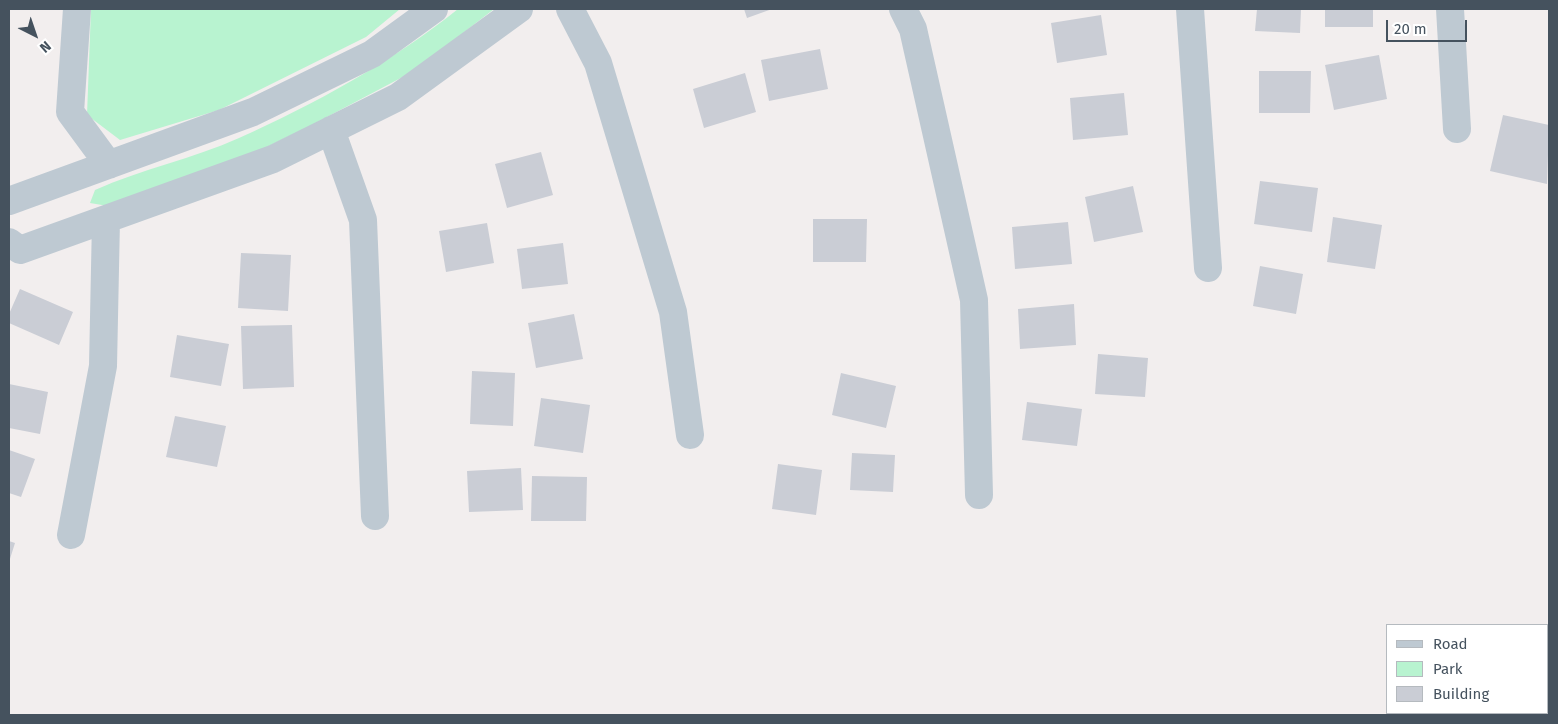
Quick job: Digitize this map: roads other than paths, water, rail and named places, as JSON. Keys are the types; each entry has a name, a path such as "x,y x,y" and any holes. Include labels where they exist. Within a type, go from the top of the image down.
{"street":[{"path":"77,9 70,112 109,165"},
{"path":"9,202 253,112 372,54 434,9"},
{"path":"9,242 20,250 273,159 398,97 519,9"},
{"path":"570,9 598,64 672,312 690,435"},
{"path":"903,9 912,28 974,300 979,495"},
{"path":"1190,9 1208,268"},
{"path":"1450,9 1457,129"},
{"path":"331,130 363,220 375,516"},
{"path":"71,535 103,366 106,220"}]}
